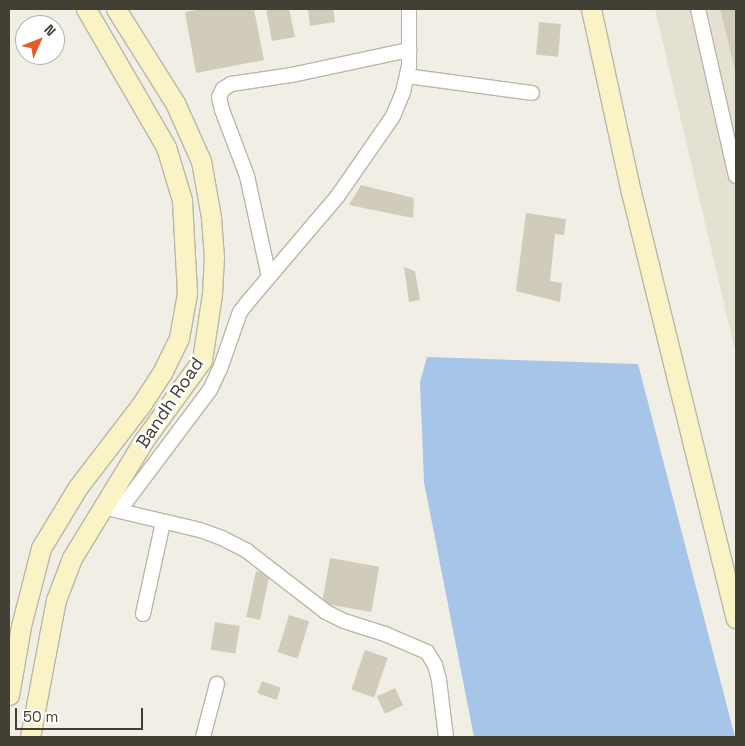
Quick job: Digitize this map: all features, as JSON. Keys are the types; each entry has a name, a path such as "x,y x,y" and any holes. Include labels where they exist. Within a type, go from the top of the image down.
{"main road":[{"name":"Bandh Road","path":"9,694 21,626 41,548 78,487 141,405 162,373 179,338 187,293 182,200 166,147 86,9"},
{"name":"Bandh Road","path":"30,737 56,600 72,558 111,509 144,440 202,360 212,294 211,217 201,161 175,103 116,9"},
{"path":"591,9 630,192 736,618"},
{"path":"41,548 72,558"}],"street":[{"path":"408,9 409,50 407,76 393,116 337,196 240,312 220,369 201,404 111,509 200,530 222,538 247,551 326,612 344,621 413,645 427,652 435,665 439,680 446,737"},
{"path":"698,9 736,176"},
{"path":"269,277 247,176 222,110 219,97 222,89 231,84 292,74 409,50"},
{"path":"407,76 532,93"},
{"path":"143,614 163,522"},
{"path":"203,737 217,684"}],"shaded area":[{"path":"655,9 736,9 736,355"}],"water":[{"path":"427,357 638,364 735,737 474,737 424,482 420,382"}],"building":[{"path":"204,9 254,9 264,60 196,73 185,12"},
{"path":"266,9 289,9 295,37 272,41"},
{"path":"308,9 333,9 335,22 310,26"},
{"path":"720,9 736,9 736,74"},
{"path":"539,22 561,24 558,57 536,55"},
{"path":"361,185 414,198 413,218 349,205"},
{"path":"526,213 566,219 564,235 555,234 550,281 562,283 560,302 516,291"},
{"path":"404,267 415,271 420,300 409,302"},
{"path":"330,558 379,567 371,612 322,603"},
{"path":"256,571 270,574 260,620 246,617"},
{"path":"289,615 309,621 298,658 278,652"},
{"path":"215,622 240,626 235,654 211,650"},
{"path":"365,650 388,658 374,698 351,690"},
{"path":"262,681 281,688 276,700 258,693"},
{"path":"395,688 403,705 385,714 377,696"}]}
